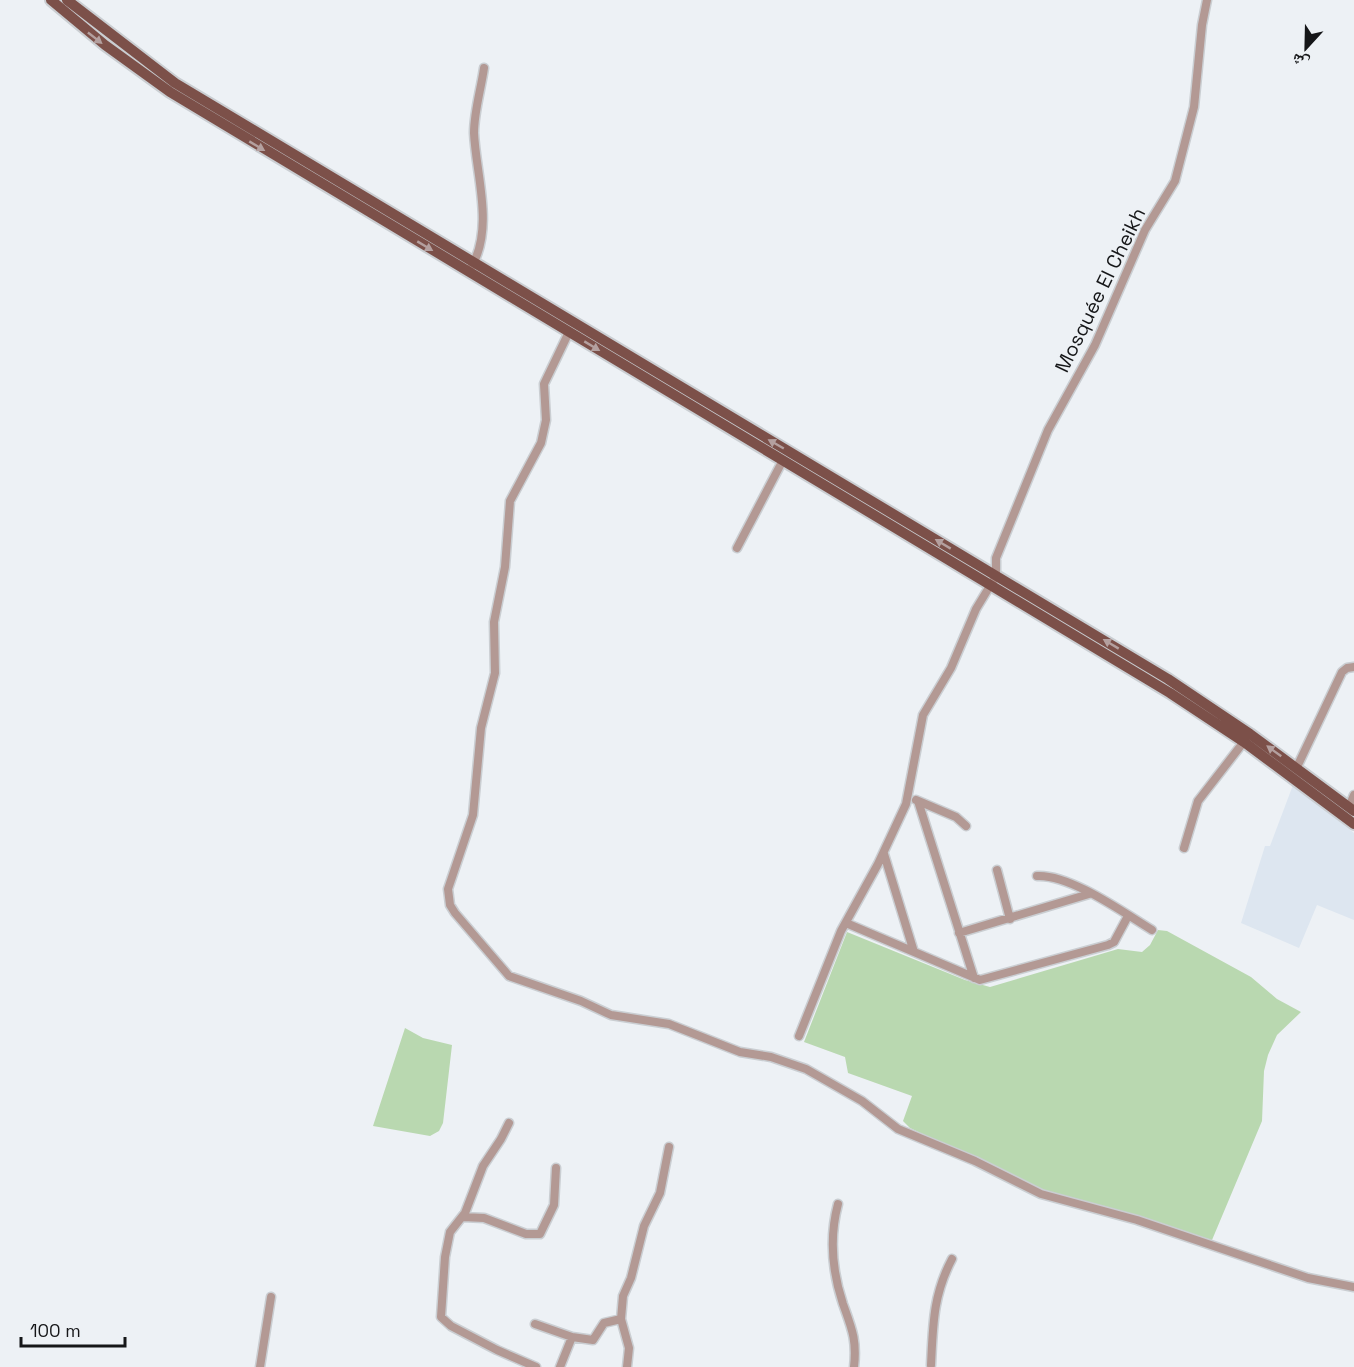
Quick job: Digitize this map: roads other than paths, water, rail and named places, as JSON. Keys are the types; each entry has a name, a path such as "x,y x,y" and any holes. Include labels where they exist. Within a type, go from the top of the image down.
{"main road":[{"path":"51,0 105,45 173,88 740,430 782,462 981,578 994,580 1142,669 1247,738 1297,767 1351,809"},
{"path":"67,0 173,88"},
{"path":"471,267 569,332 978,565 1003,591 1142,669"},
{"path":"1247,738 1354,824"}],"street":[{"name":"Mosquée El Cheikh","path":"994,580 996,558 1048,430 1095,345 1145,230 1175,181 1193,115 1202,25 1207,0"},
{"path":"471,267 482,226 481,181 475,124 484,68"},
{"path":"569,332 544,384 546,420 543,438 510,501 505,567 494,622 495,673 481,728 473,815 448,889 450,905 454,913 509,976 581,1001 610,1015 669,1024 740,1052 771,1057 812,1071 862,1101 898,1129 975,1161 1041,1194 1137,1220 1308,1278 1354,1287"},
{"path":"737,548 782,462"},
{"path":"978,565 988,564 996,558"},
{"path":"981,578 984,596"},
{"path":"799,1035 846,923 884,854 908,797 907,790 923,715 951,668 984,596 994,580"},
{"path":"984,596 1003,591"},
{"path":"1297,767 1342,672 1354,667"},
{"path":"1184,848 1198,801 1247,738"},
{"path":"1351,809 1354,795"},
{"path":"908,797 956,817 966,826"},
{"path":"918,801 974,978"},
{"path":"884,854 914,952"},
{"path":"997,870 1010,919"},
{"path":"1037,876 1048,875 1089,894 1152,930"},
{"path":"959,933 1089,894"},
{"path":"846,923 974,978 985,979 1108,945 1114,942 1128,916"},
{"path":"508,1123 501,1139 483,1166 463,1217 450,1232 447,1242 441,1317 451,1326 536,1367"},
{"path":"627,1367 629,1348 621,1319 625,1287 631,1278 644,1226 660,1193 669,1147"},
{"path":"463,1217 484,1218 526,1234 540,1234 554,1205 556,1168"},
{"path":"838,1204 831,1251 843,1304 855,1334 855,1367"},
{"path":"931,1365 935,1304 939,1283 952,1259"},
{"path":"260,1367 271,1297"},
{"path":"535,1324 572,1337 593,1340 604,1323 621,1319"},
{"path":"560,1367 572,1337"}]}
